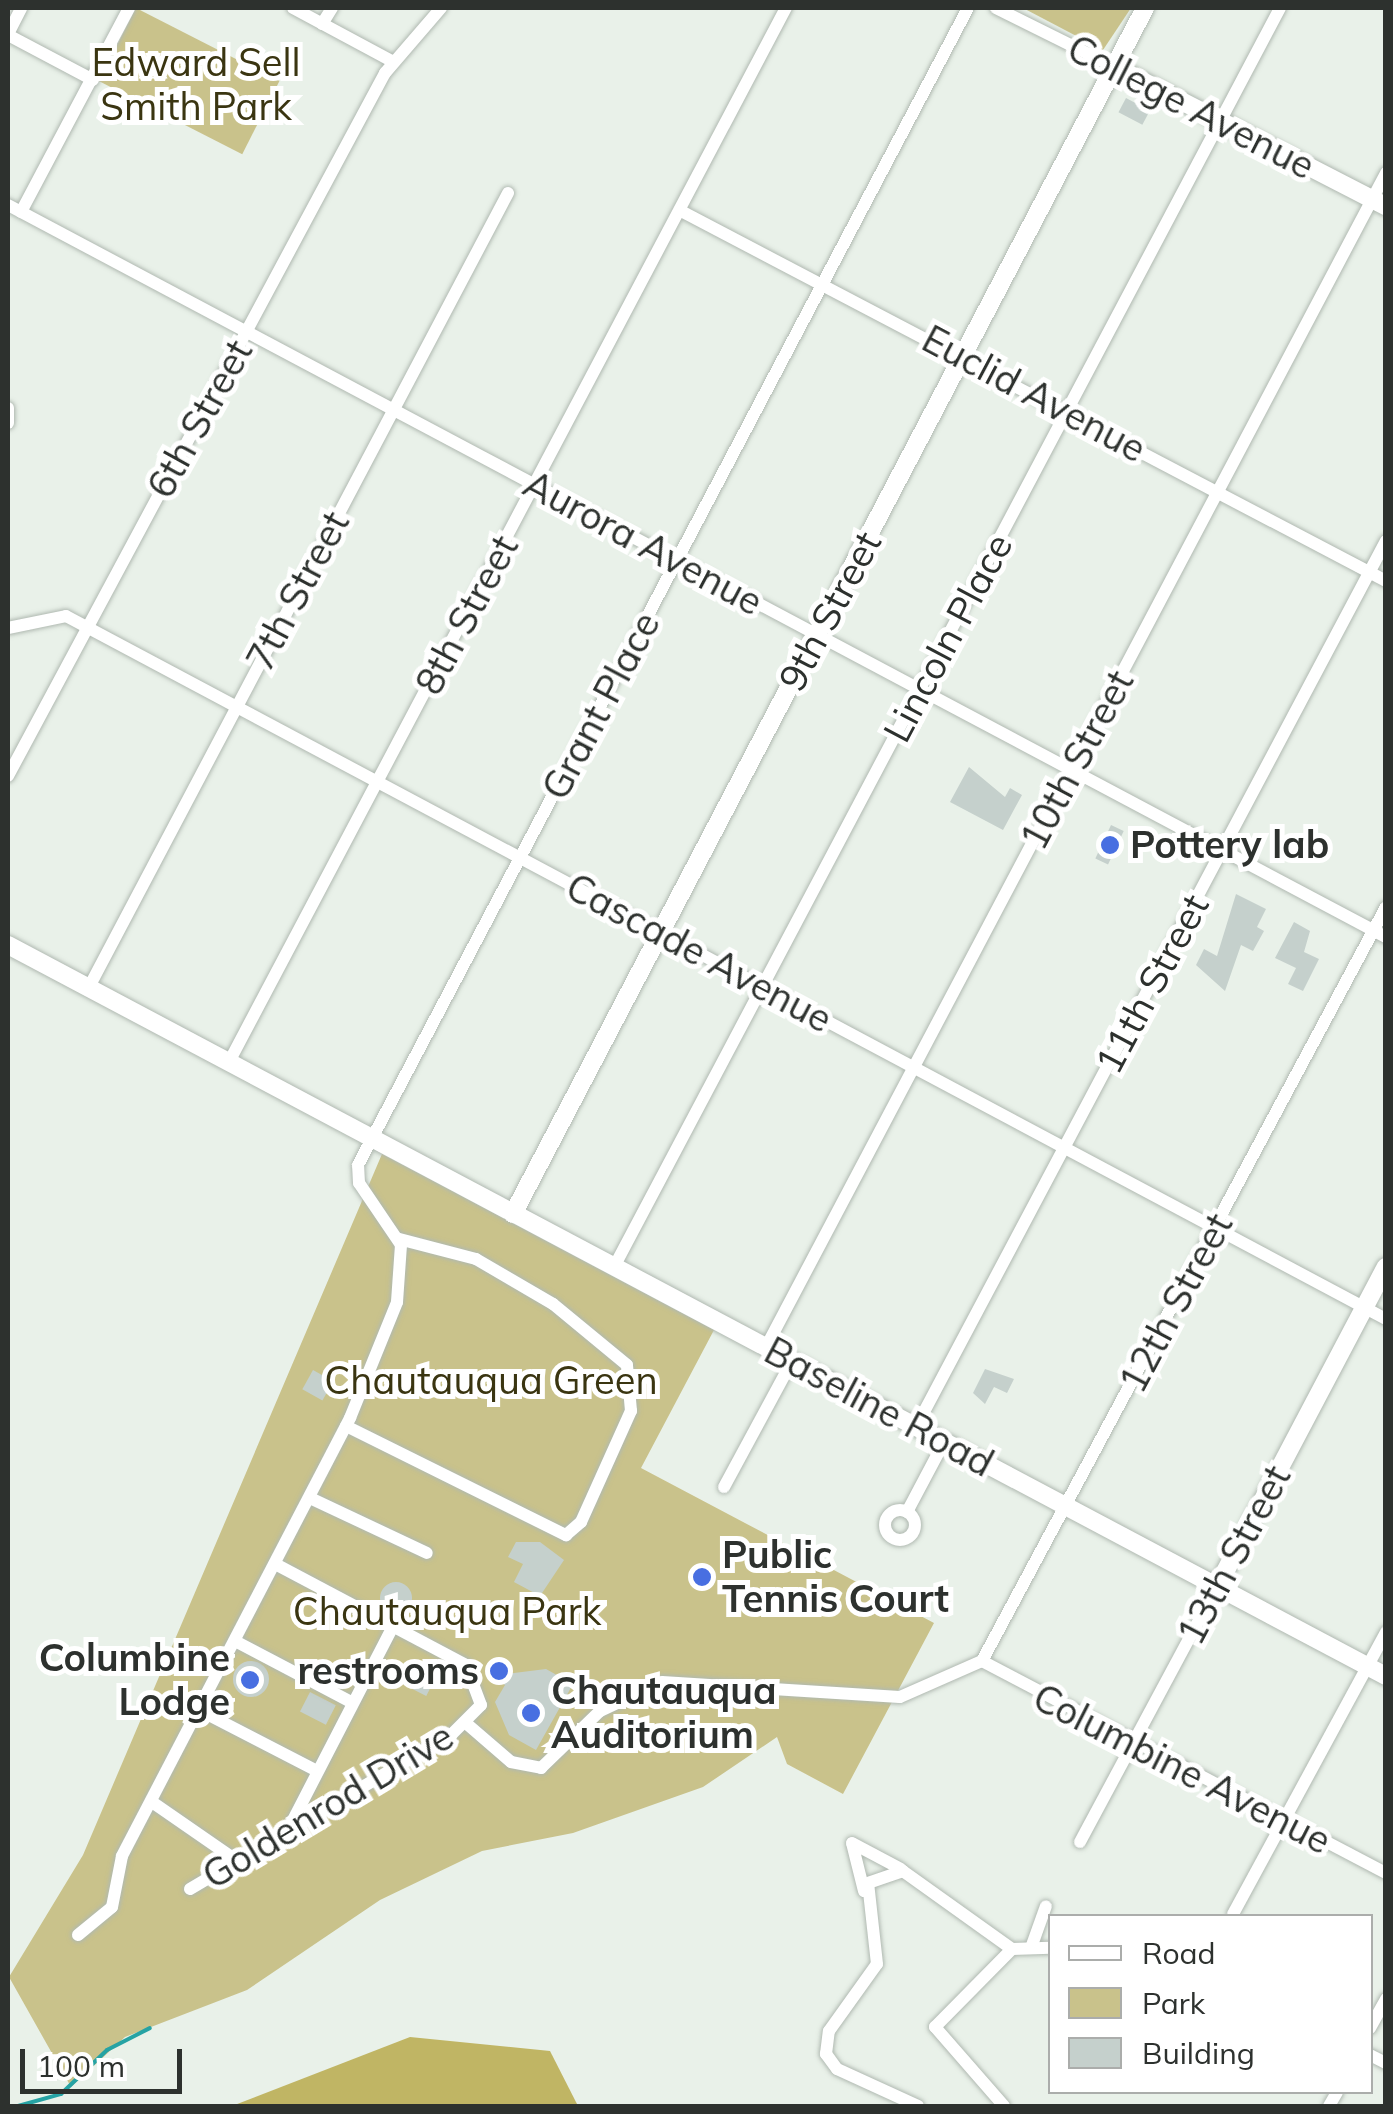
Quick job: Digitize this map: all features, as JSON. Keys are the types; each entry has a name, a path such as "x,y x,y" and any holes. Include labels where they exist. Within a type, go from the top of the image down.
{"street":[{"path":"21,8 8,34 93,80"},
{"path":"22,212 129,8"},
{"path":"293,8 392,61"},
{"path":"322,24 332,8"},
{"name":"6th Street","path":"8,776 392,61 441,8"},
{"name":"8th Street","path":"228,1062 786,8"},
{"name":"Grant Place","path":"398,1239 358,1178 372,1138 968,8"},
{"name":"College Avenue","path":"996,8 1379,202"},
{"name":"9th Street","path":"513,1214 1145,8"},
{"name":"Lincoln Place","path":"614,1267 1280,8"},
{"name":"10th Street","path":"766,1347 917,1068 1216,491 1379,202 1386,172"},
{"name":"7th Street","path":"88,989 508,192"},
{"name":"Aurora Avenue","path":"8,205 1379,933"},
{"name":"Euclid Avenue","path":"681,210 1386,581"},
{"path":"8,408 8,423"},
{"name":"11th Street","path":"916,1426 1386,541"},
{"name":"Cascade Avenue","path":"8,628 54,614 87,629 1386,1319"},
{"name":"12th Street","path":"466,1724 507,1758 547,1766 600,1710 662,1682 895,1697 948,1682 982,1660 1379,933 1386,907"},
{"name":"Baseline Road","path":"8,946 1386,1676"},
{"path":"78,1935 108,1916 126,1847 346,1426 400,1293 398,1239 511,1276 627,1366 631,1411 581,1522 558,1532 346,1426"},
{"name":"13th Street","path":"1080,1842 1386,1268"},
{"path":"724,1487 792,1361"},
{"path":"907,1512 944,1442"},
{"path":"310,1498 428,1553"},
{"path":"275,1564 475,1673 481,1702 466,1724"},
{"path":"292,1822 393,1626"},
{"path":"1232,1914 1386,1632"},
{"path":"235,1640 353,1702"},
{"name":"Columbine Avenue","path":"982,1660 1134,1744 1386,1873"},
{"path":"200,1710 317,1771"},
{"name":"Goldenrod Drive","path":"190,1889 292,1822 466,1724"},
{"path":"152,1802 233,1858"},
{"path":"918,2106 838,2069 826,2054 829,2031 876,1964 852,1843 903,1870 1012,1949"},
{"path":"864,1892 882,1871 903,1870"},
{"path":"1032,1944 1046,1906"},
{"path":"1004,2106 934,2028 1012,1949 1032,1944 1048,1948"},
{"path":"1373,2023 1386,1999"}],"green space":[{"name":"Edward Sell Smith Park","path":"136,8 279,81 242,154 99,81"},
{"path":"1023,8 1131,8 1103,50"},
{"name":"Chautauqua Park","path":"382,1154 714,1330 641,1468 934,1623 843,1794 787,1764 777,1737 703,1787 573,1833 482,1851 380,1900 247,1990 125,2037 71,2087 9,1977 83,1855"}],"shaded area":[{"path":"410,2037 550,2051 578,2106 232,2106"}],"building":[{"path":"1126,98 1150,111 1142,125 1118,112"},
{"path":"969,767 1005,797 1010,788 1022,795 1003,830 950,802"},
{"name":"Pottery lab","path":"1111,825 1124,831 1108,864 1095,859"},
{"path":"1236,894 1266,909 1257,927 1264,931 1253,951 1241,945 1225,991 1196,965 1204,949 1217,956"},
{"path":"1294,922 1310,931 1304,952 1319,959 1303,991 1288,984 1296,968 1275,958"},
{"path":"985,1369 1014,1379 1007,1393 994,1387 985,1404 973,1393"},
{"path":"313,1370 333,1381 322,1400 302,1389"},
{"path":"516,1542 540,1542 564,1560 540,1596 514,1582 523,1564 508,1557"},
{"path":"396,1582 408,1586 412,1598 408,1610 396,1614 384,1610 380,1598 384,1586"},
{"name":"Columbine Lodge","path":"251,1661 264,1666 269,1679 264,1692 251,1697 238,1692 233,1679 238,1666"},
{"name":"Chautauqua Auditorium","path":"497,1664 507,1674 546,1669 573,1684 536,1750 509,1735 495,1702 505,1685 492,1677"},
{"path":"405,1665 434,1680 426,1696 397,1681"},
{"path":"310,1692 336,1705 326,1725 300,1712"}],"waterway":[{"path":"18,2106 61,2094 107,2050 150,2028"}],"place":[{"name":"Pottery lab","path":"1110,845"},
{"name":"Public Tennis Court","path":"702,1577"},
{"name":"restrooms","path":"499,1671"},
{"name":"Columbine Lodge","path":"250,1680"},
{"name":"Chautauqua Auditorium","path":"531,1713"}],"park label":[{"name":"Chautauqua Green","path":"491,1381"}]}
